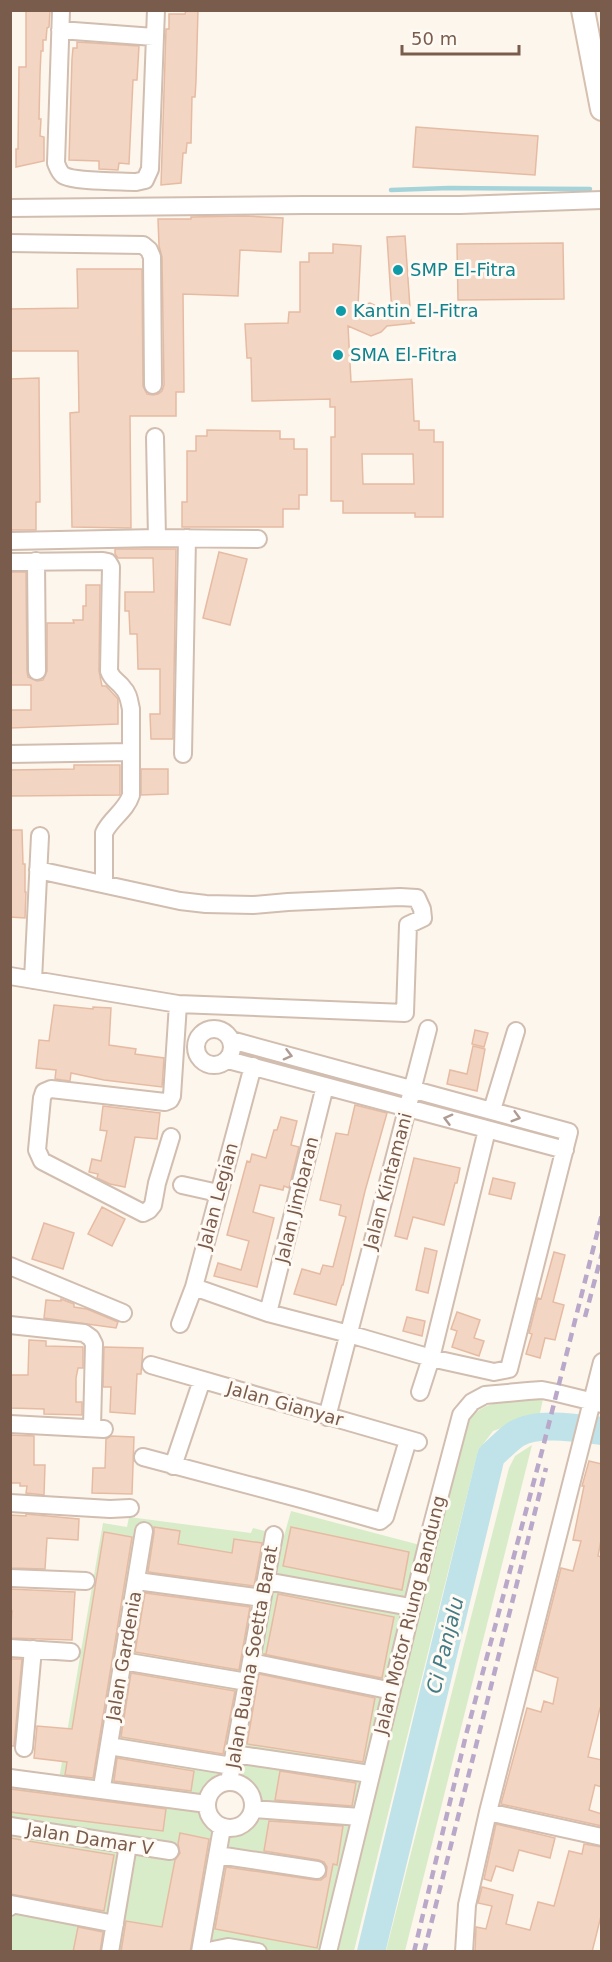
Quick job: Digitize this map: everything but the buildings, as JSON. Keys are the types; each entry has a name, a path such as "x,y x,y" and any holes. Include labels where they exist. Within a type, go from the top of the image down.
{"main road":[{"path":"583,10 602,109"}],"street":[{"path":"61,10 56,163 61,174 72,178 136,182 145,180 149,175 156,10"},
{"path":"60,30 154,37"},
{"path":"10,208 460,206 602,200"},
{"path":"10,243 143,245 149,250 152,257 153,385"},
{"path":"155,437 157,538"},
{"path":"10,542 157,538 258,539"},
{"path":"183,754 187,538"},
{"path":"36,561 37,670"},
{"path":"10,562 103,561 108,562 111,567 109,671 113,680 124,689 129,697 131,795 129,801 107,826 104,833 104,884"},
{"path":"10,754 131,752"},
{"path":"33,980 40,836"},
{"path":"10,976 185,1004 405,1013 408,925 423,918 417,898 288,902 253,906 206,904 180,901 38,870"},
{"path":"185,1004 214,1029 224,1032 231,1040 233,1050 228,1060 220,1066 209,1066 200,1060 196,1050 197,1040 204,1032 214,1029"},
{"path":"171,1137 153,1205 142,1213 42,1161 37,1150 42,1098 44,1092 51,1089 165,1102 170,1100 175,1054 185,1004"},
{"name":"Jalan Kintamani","path":"327,1417 428,1029"},
{"path":"492,1110 516,1030"},
{"path":"194,1287 268,1313 431,1358 494,1372 509,1369 568,1132 231,1040"},
{"path":"175,1054 196,1050"},
{"path":"228,1060 565,1150"},
{"name":"Jalan Legian","path":"180,1324 194,1287 253,1066"},
{"name":"Jalan Jimbaran","path":"268,1313 325,1086"},
{"path":"420,1392 431,1358 487,1130"},
{"path":"182,1185 218,1193"},
{"path":"10,1266 123,1312"},
{"path":"10,1325 84,1333 92,1338 98,1428 10,1424"},
{"path":"464,1952 467,1905 488,1812 579,1452 594,1407 602,1362"},
{"name":"Jalan Gianyar","path":"151,1365 413,1441 385,1517 380,1521 173,1466"},
{"path":"142,1457 173,1466 202,1380"},
{"name":"Jalan Motor Riung Bandung","path":"328,1952 461,1415 471,1402 485,1395 542,1390 557,1393 594,1407"},
{"path":"10,1503 110,1509 130,1508"},
{"name":"Jalan Gardenia","path":"103,1781 144,1530"},
{"name":"Jalan Buana Soetta Barat","path":"231,1770 274,1535"},
{"path":"10,1578 86,1581"},
{"path":"136,1581 262,1598"},
{"path":"266,1581 405,1606"},
{"path":"10,1648 70,1652"},
{"path":"24,1748 33,1649"},
{"path":"123,1662 247,1682"},
{"path":"251,1662 383,1689"},
{"path":"109,1746 231,1770 363,1773"},
{"path":"231,1770 236,1782 247,1790 253,1802 253,1809 248,1821 242,1826 222,1829 210,1818 207,1804 209,1795 231,1770"},
{"path":"10,1778 207,1804"},
{"path":"253,1809 360,1817"},
{"path":"488,1812 602,1837"},
{"name":"Jalan Damar V","path":"10,1826 170,1851"},
{"path":"222,1829 207,1950 228,1947 258,1952"},
{"path":"110,1952 128,1845"},
{"path":"218,1855 317,1870"},
{"path":"10,1906 11,1904 115,1924"}],"green space":[{"path":"543,1399 538,1422 516,1423 493,1431 478,1451 354,1951 338,1952 464,1431 474,1415 491,1405 501,1402"},
{"path":"532,1445 405,1951 386,1951 509,1468 515,1456"},
{"path":"291,1511 420,1545 355,1813 257,1801 253,1792 246,1785 239,1780 231,1779 215,1783 208,1790 204,1799 59,1779 103,1523 127,1527 129,1517 251,1533 253,1528 284,1536"},
{"path":"11,1783 204,1811 214,1826 227,1832 242,1829 254,1817 353,1821 321,1951 11,1952"}],"waterway":[{"path":"391,190 590,189"},
{"name":"Ci Panjalu","path":"371,1952 491,1456 516,1434 525,1430 558,1426 602,1431"}],"railway":[{"path":"414,1952 466,1735 542,1451 602,1214"},
{"path":"585,1317 602,1253"},
{"path":"424,1952 546,1468"}],"place":[{"name":"SMP El-Fitra","path":"398,270"},
{"name":"Kantin El-Fitra","path":"341,311"},
{"name":"SMA El-Fitra","path":"338,355"}]}
